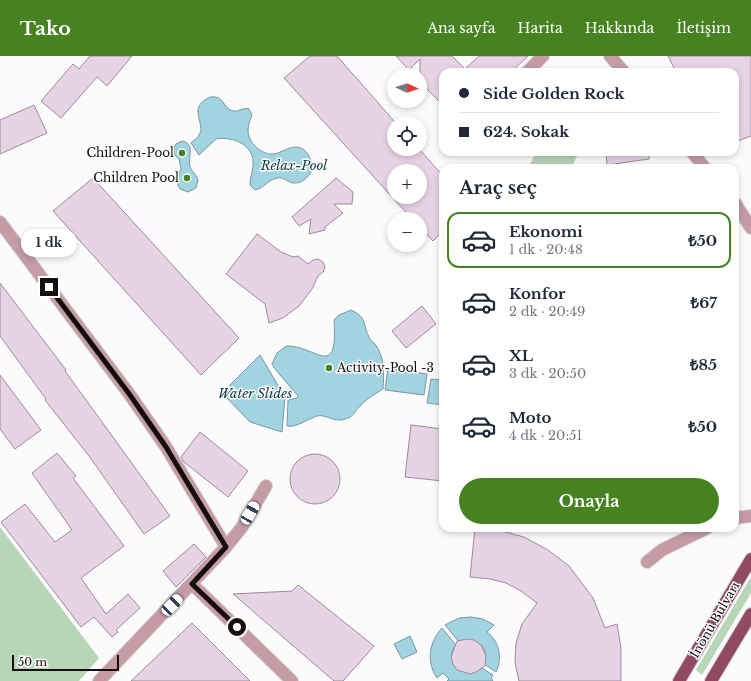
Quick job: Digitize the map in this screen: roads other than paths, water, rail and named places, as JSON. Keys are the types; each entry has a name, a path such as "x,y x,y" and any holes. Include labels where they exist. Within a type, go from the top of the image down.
{"main road":[{"name":"İnönü Bulvarı","path":"679,681 751,559"},
{"path":"711,681 751,614"}],"street":[{"path":"531,68 543,56"},
{"path":"610,56 620,68"},
{"path":"695,156 702,164"},
{"path":"739,209 751,228"},
{"path":"0,222 130,395 166,447 226,547"},
{"path":"99,681 226,547 242,527 266,486"},
{"path":"739,518 751,516"},
{"path":"646,562 662,550 699,532"},
{"path":"192,584 292,681"}],"water":[{"name":"Relax-Pool","path":"210,97 218,98 233,111 249,109 252,115 248,126 250,139 259,150 274,154 295,147 300,147 303,149 311,160 313,169 309,175 297,183 278,178 255,190 250,185 253,159 251,152 247,147 230,139 216,139 199,155 191,143 198,137 201,131 198,108 200,104"},
{"path":"182,141 189,145 191,169 198,180 196,188 188,192 180,189 176,181 181,169 179,159 175,156 174,150 176,144"},
{"name":"Activity-Pool -3","path":"351,310 362,318 369,338 381,354 384,372 383,389 365,401 353,415 348,418 335,420 323,416 317,416 298,425 287,426 288,400 297,398 298,396 272,364 277,353 286,346 297,347 323,356 328,355 332,350 334,339 334,320 339,315"},
{"name":"Water Slides","path":"260,355 285,397 282,432 250,422 222,393"},
{"path":"388,368 427,374 424,395 385,390"},
{"path":"431,379 439,380 439,404 427,403"},
{"path":"471,617 483,619 494,625 487,632 494,640 499,650 499,661 496,672 484,664 485,652 480,644 471,641 459,642 445,625 459,618"},
{"path":"442,628 456,645 452,651 451,658 457,668 462,671 469,672 482,668 493,675 491,678 493,681 447,681 449,679 443,673 437,678 431,665 430,652 434,639"},
{"path":"410,636 417,652 402,659 394,644"}],"place":[{"name":"Children-Pool","path":"182,153"},
{"name":"Children Pool","path":"187,178"},
{"name":"Activity-Pool -3","path":"329,368"}]}
